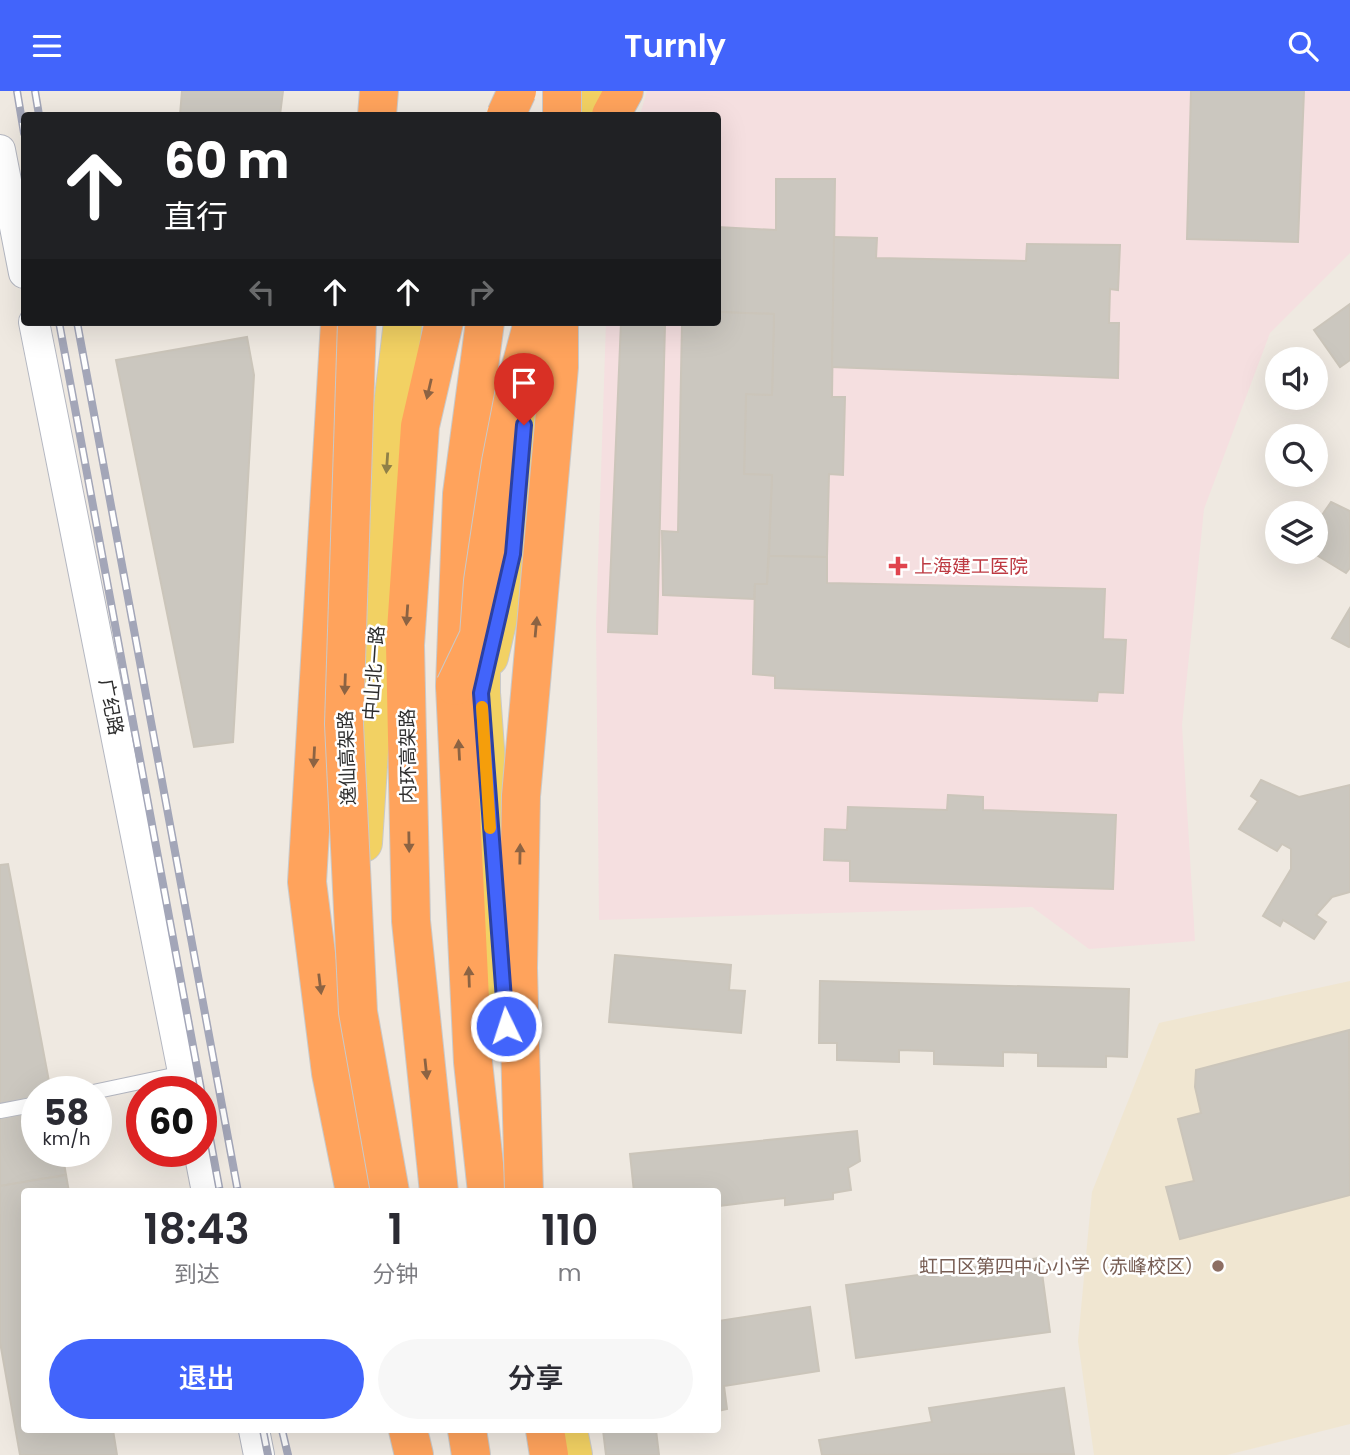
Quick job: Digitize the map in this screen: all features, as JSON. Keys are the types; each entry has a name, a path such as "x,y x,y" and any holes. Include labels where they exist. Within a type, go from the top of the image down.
{"highway":[{"path":"377,112 379,91"},
{"path":"507,112 517,91"},
{"path":"554,112 563,91"},
{"path":"562,112 563,91"},
{"path":"613,112 624,91"},
{"path":"340,326 307,881 331,1073 354,1188"},
{"name":"逸仙高架路","path":"357,326 344,724 358,1012 387,1188"},
{"name":"内环高架路","path":"439,1188 411,921 405,645 420,426 443,326"},
{"path":"484,326 462,494 468,689 472,1062 487,1188"},
{"path":"468,689 479,636 483,580 500,461 532,326"},
{"path":"524,1188 518,968 521,796 559,367 559,326"},
{"path":"409,1433 414,1455"},
{"path":"433,1433 437,1455"},
{"path":"467,1433 471,1455"},
{"path":"520,1433 524,1455"},
{"path":"545,1433 549,1455"}],"main road":[{"path":"359,112 362,91"},
{"path":"506,112 507,91"},
{"path":"575,112 586,91"},
{"name":"中山北一路","path":"388,1188 358,915 390,430 403,326"},
{"path":"499,326 468,689 524,1188"},
{"path":"426,1433 430,1455"},
{"path":"569,1433 573,1455"}],"street":[{"path":"0,150 21,258"},
{"name":"广纪路","path":"35,326 184,1076"},
{"path":"202,1167 206,1188"},
{"path":"255,1433 259,1455"}],"lane":[{"path":"0,1111 21,1107"}],"shaded area":[{"name":"上海建工医院","path":"647,91 1350,91 1350,253 1270,333 1204,509 1182,725 1195,941 1089,949 1032,907 599,920 596,623 606,326 721,326 721,112 641,112"},
{"name":"虹口区第四中心小学（赤峰校区）","path":"1350,981 1350,1424 1227,1455 1094,1455 1078,1341 1092,1192 1159,1023"}],"building":[{"path":"182,91 283,91 280,112 180,112"},
{"path":"1191,91 1304,91 1298,242 1187,239"},
{"path":"776,179 835,179 832,397 845,397 843,475 829,474 827,557 769,556 772,475 744,474 746,394 772,395 774,314 721,312 721,227 776,230"},
{"path":"834,237 877,238 876,258 1026,261 1027,244 1120,245 1118,290 1110,289 1109,323 1119,323 1118,378 832,367"},
{"path":"1350,304 1350,360 1340,367 1314,330"},
{"path":"721,312 774,314 772,395 746,394 744,474 772,475 767,584 755,584 754,599 663,595 662,531 678,532 682,326 721,326"},
{"path":"621,326 665,326 657,634 608,632"},
{"path":"247,337 254,375 233,742 194,747 116,360"},
{"path":"1331,502 1350,511 1350,568 1346,573 1328,562 1328,506"},
{"path":"769,556 827,557 827,583 1105,589 1103,639 1126,640 1123,693 1098,692 1097,701 775,688 775,676 753,674 755,584 767,584"},
{"path":"1350,608 1350,646 1349,647 1332,638"},
{"path":"1261,780 1299,797 1350,785 1350,892 1332,897 1316,915 1326,922 1314,939 1283,920 1280,926 1263,916 1291,869 1291,849 1282,844 1277,851 1239,829 1258,801 1251,796"},
{"path":"948,795 983,797 983,810 1116,815 1113,889 850,881 850,861 824,860 825,829 847,830 848,807 947,810"},
{"path":"8,864 48,1076 21,1076 21,1167 65,1167 66,1175 0,1186 0,865"},
{"path":"615,955 731,965 729,990 745,991 741,1033 609,1022"},
{"path":"820,981 1129,989 1127,1057 1106,1056 1106,1067 1038,1066 1038,1053 1003,1052 1003,1066 934,1064 934,1051 899,1050 899,1062 837,1060 837,1043 819,1043"},
{"path":"1349,1030 1350,1195 1180,1239 1166,1187 1194,1181 1178,1119 1201,1113 1195,1087 1196,1070"},
{"path":"857,1131 860,1161 848,1168 851,1190 833,1193 833,1199 785,1205 785,1198 721,1206 721,1188 634,1188 630,1154"},
{"path":"66,1175 68,1188 21,1188 21,1433 113,1433 117,1455 20,1455 0,1342 0,1186"},
{"path":"1040,1258 1050,1332 856,1358 846,1285"},
{"path":"810,1307 819,1371 724,1386 727,1409 721,1410 721,1321"},
{"path":"1064,1388 1074,1454 822,1455 819,1440 932,1422 929,1408"},
{"path":"603,1433 656,1433 659,1455 606,1455"}],"railway":[{"path":"17,91 21,115"},
{"path":"35,91 38,112"},
{"path":"60,326 219,1188"},
{"path":"78,326 237,1188"},
{"path":"264,1433 268,1455"},
{"path":"283,1433 288,1455"}],"slow traffic":[{"path":"482,707 490,828"}],"place":[{"name":"上海建工医院","path":"898,566"},
{"name":"虹口区第四中心小学（赤峰校区）","path":"1218,1266"}],"route":[{"path":"506,1026 481,693 513,554 524,425"}]}
